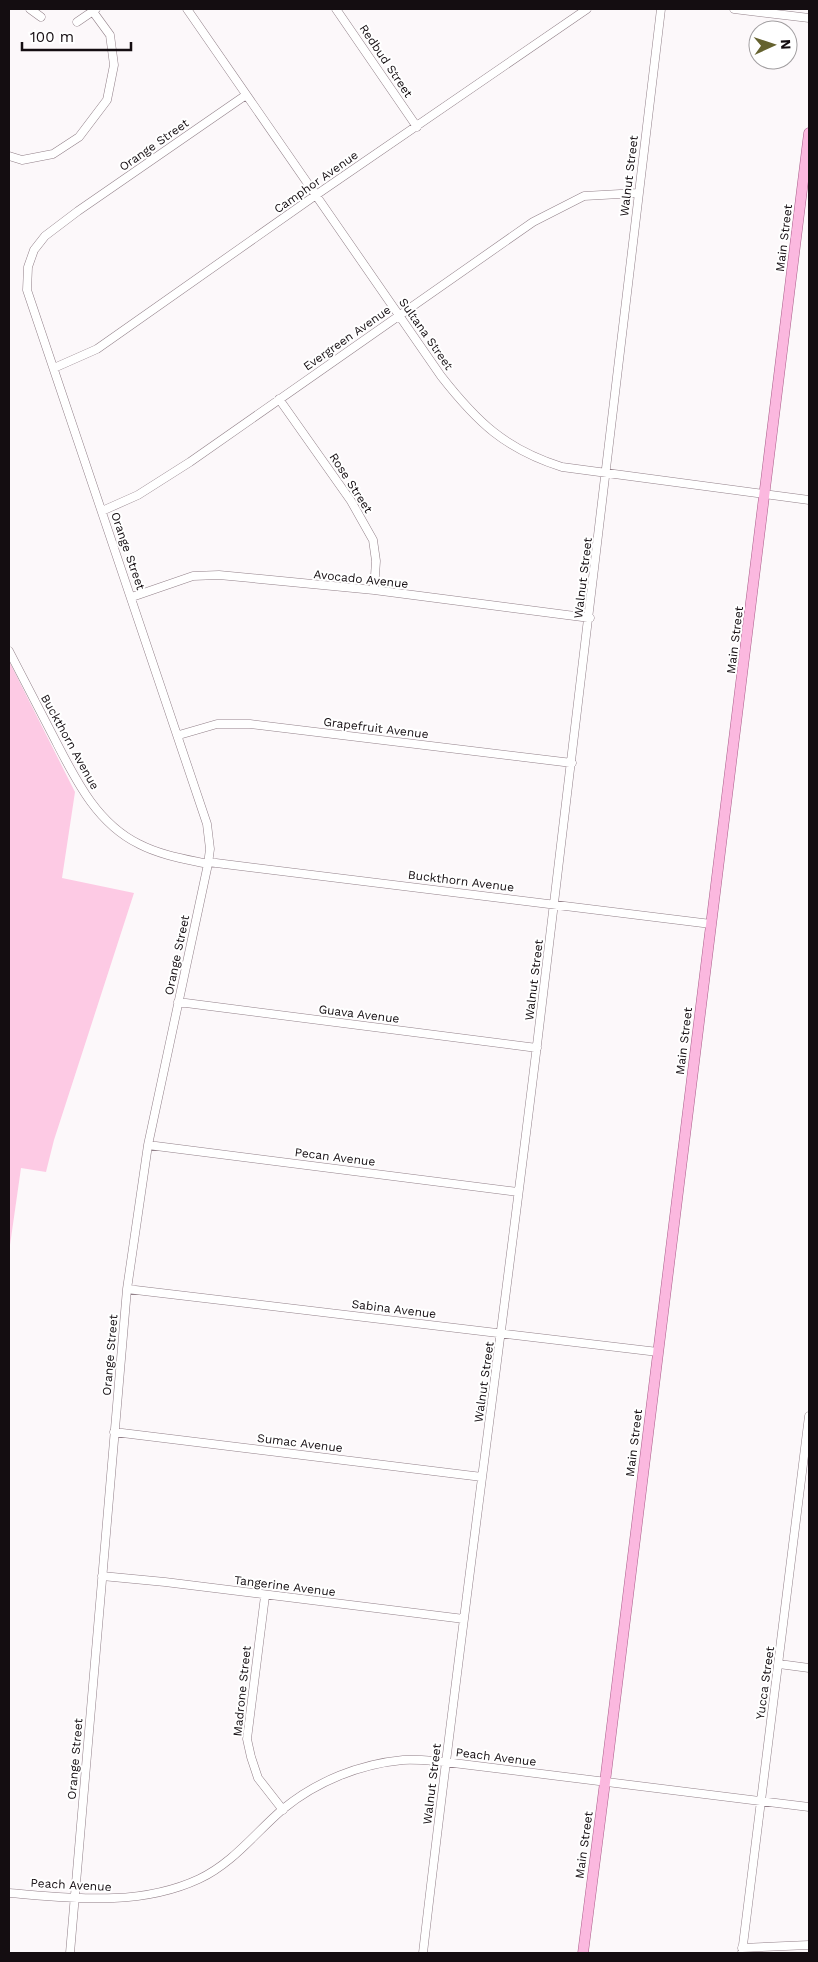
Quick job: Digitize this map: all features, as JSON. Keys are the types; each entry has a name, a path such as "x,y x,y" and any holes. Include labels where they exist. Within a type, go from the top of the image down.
{"main road":[{"name":"Main Street","path":"582,1953 605,1782 809,133"}],"street":[{"path":"30,9 41,18"},
{"name":"Sultana Street","path":"187,9 441,376 462,402 491,431 509,444 544,462 562,467 809,500"},
{"name":"Redbud Street","path":"336,9 417,126"},
{"name":"Camphor Avenue","path":"54,368 97,349 316,195 587,9"},
{"name":"Walnut Street","path":"423,1953 445,1762 501,1333 590,618 638,193 661,9"},
{"path":"734,9 809,18"},
{"path":"9,156 22,160 53,154 78,137 107,100 114,64 110,35 93,10 77,22"},
{"name":"Orange Street","path":"70,1953 127,1288 148,1144 210,849 207,824 179,736 27,290 28,267 34,250 45,236 78,211 246,95"},
{"name":"Evergreen Avenue","path":"102,511 138,495 182,467 533,222 584,196 638,193"},
{"name":"Rose Street","path":"279,399 351,501 373,540 376,561 374,590"},
{"name":"Avocado Avenue","path":"132,598 193,576 210,576 374,590 590,618"},
{"name":"Buckthorn Avenue","path":"9,651 75,778 94,807 114,828 139,844 160,853 208,863 554,903 711,924"},
{"name":"Grapefruit Avenue","path":"179,736 217,724 250,724 572,762"},
{"name":"Guava Avenue","path":"178,1002 537,1048"},
{"name":"Pecan Avenue","path":"148,1144 518,1192"},
{"name":"Sabina Avenue","path":"127,1288 658,1352"},
{"name":"Yucca Street","path":"742,1951 809,1416"},
{"name":"Sumac Avenue","path":"114,1432 482,1477"},
{"name":"Tangerine Avenue","path":"102,1576 464,1619"},
{"name":"Madrone Street","path":"265,1596 247,1738 258,1778 283,1810"},
{"path":"779,1664 809,1668"},
{"name":"Peach Avenue","path":"9,1893 109,1899 167,1890 200,1879 228,1860 283,1810 309,1791 342,1774 370,1765 405,1760 445,1762 809,1807"},
{"path":"742,1951 809,1945"}],"shaded area":[{"path":"9,661 75,792 62,878 134,893 54,1140 46,1172 21,1168 9,1252"}]}
